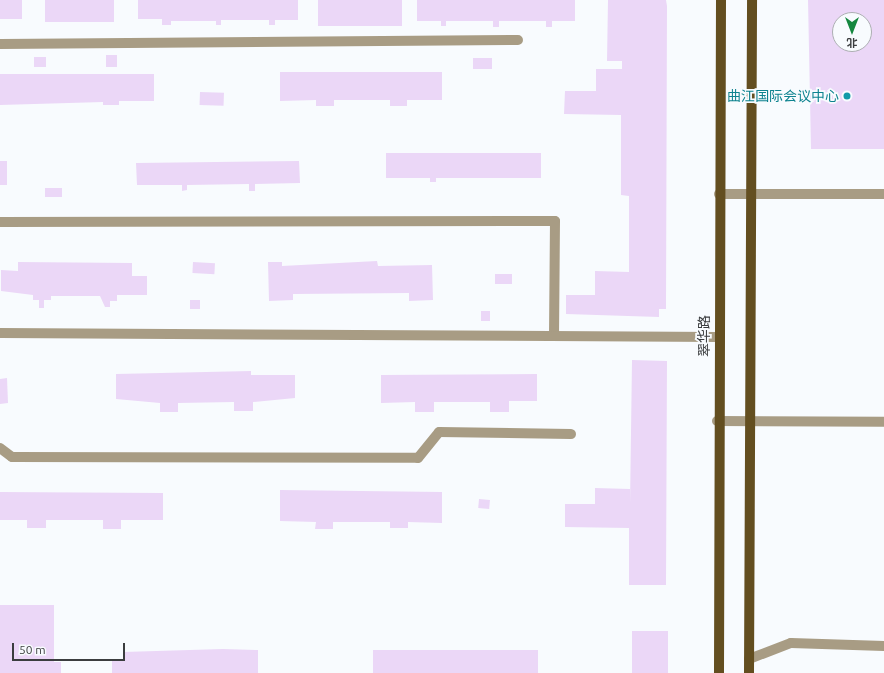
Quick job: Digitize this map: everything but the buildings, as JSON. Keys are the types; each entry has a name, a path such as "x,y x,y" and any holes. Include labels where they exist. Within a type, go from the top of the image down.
{"main road":[{"name":"翠华路","path":"719,673 717,421 721,0"},
{"path":"749,673 752,0"}],"street":[{"path":"0,44 518,40"},
{"path":"719,194 884,194"},
{"path":"0,222 555,221 554,336"},
{"path":"0,333 718,337"},
{"path":"717,421 884,422"},
{"path":"0,448 12,457 418,458 440,432 571,434"},
{"path":"749,659 791,643 884,646"}],"place":[{"name":"曲江国际会议中心","path":"847,96"}]}
